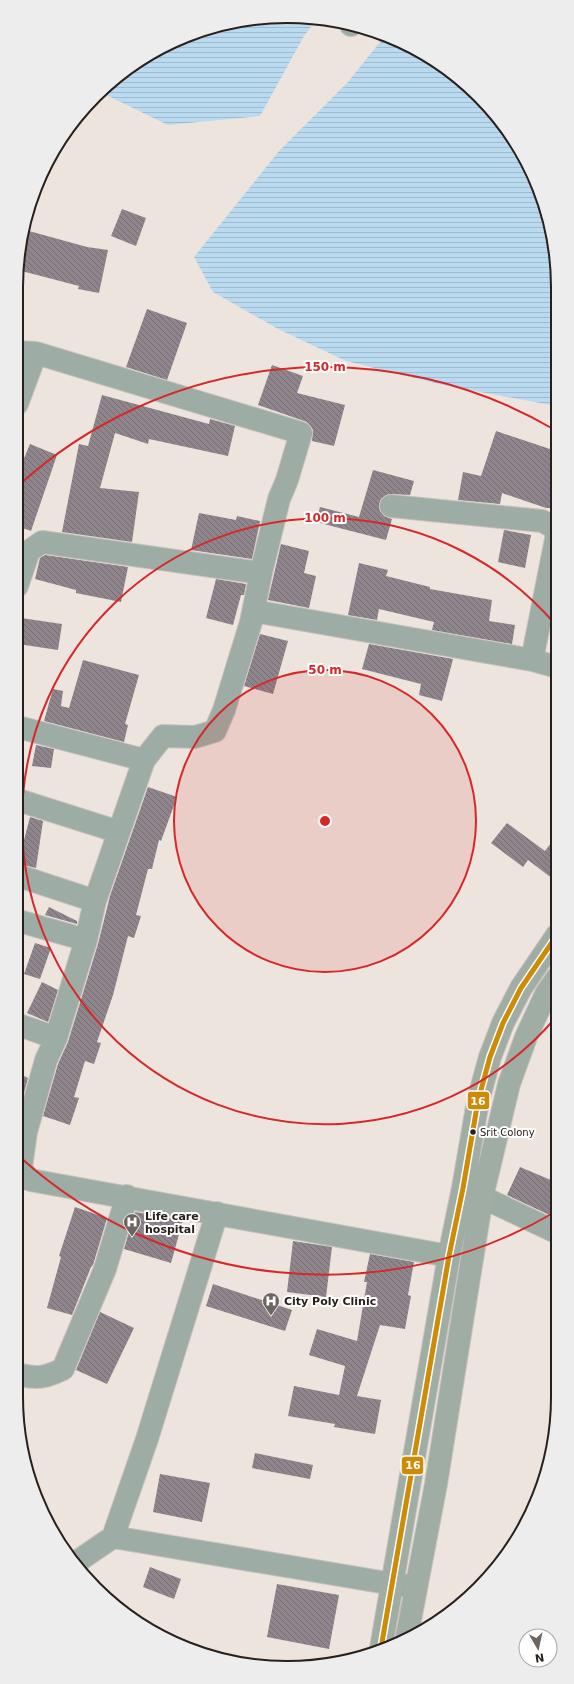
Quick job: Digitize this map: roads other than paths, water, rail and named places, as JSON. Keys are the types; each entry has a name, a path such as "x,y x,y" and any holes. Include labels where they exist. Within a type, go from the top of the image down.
{"main road":[{"path":"382,1643 449,1256 478,1102 490,1058 503,1024 521,988 551,944"},
{"path":"408,1632 436,1484 482,1197 510,1084 526,1037 546,994 551,987"}],"street":[{"path":"23,368 26,353 301,433 287,480 279,499 261,574 254,611 224,710 215,731 195,736 163,736 144,760 95,901 86,940 56,1038 46,1060 23,1131"},
{"path":"391,506 542,521 551,526"},
{"path":"23,568 29,551 42,542 261,574"},
{"path":"532,660 551,564"},
{"path":"254,611 532,660 551,665"},
{"path":"23,728 144,760"},
{"path":"23,802 119,832"},
{"path":"23,877 95,901"},
{"path":"23,922 86,940"},
{"path":"23,1027 56,1038"},
{"path":"23,1171 30,1180 127,1196 449,1256"},
{"path":"23,1375 36,1378 52,1375 63,1369 105,1269 127,1196"},
{"path":"482,1197 551,1230"},
{"path":"80,1560 113,1537 147,1439 217,1213"},
{"path":"113,1537 416,1587"}],"water":[{"path":"287,23 313,25 304,36 260,116 168,125 106,95 140,67 170,50 202,37 235,28 253,25"},
{"path":"381,40 419,58 448,78 474,100 507,140 524,170 537,202 546,235 549,253 551,287 551,405 443,385 346,361 278,329 213,292 194,257 279,151 348,82"}],"place":[{"name":"Srit Colony","path":"473,1132"},
{"name":"Life care hospital","path":"132,1237"},
{"name":"City Poly Clinic","path":"271,1316"}]}
